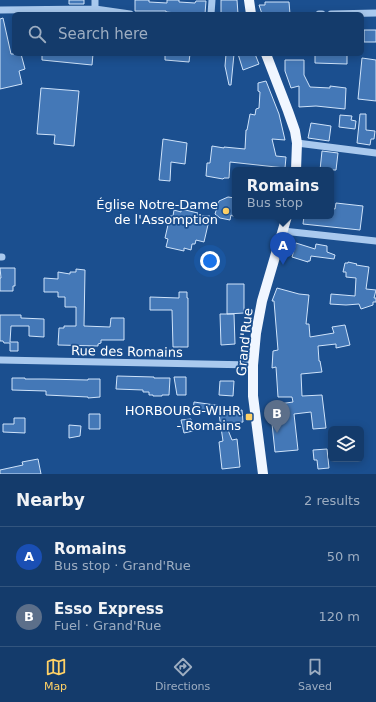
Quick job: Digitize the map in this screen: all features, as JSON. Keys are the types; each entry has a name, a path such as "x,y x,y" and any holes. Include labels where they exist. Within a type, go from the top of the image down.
{"main road":[{"path":"249,0 251,12"},
{"path":"267,56 295,131 297,143 296,167"},
{"name":"Grand'Rue","path":"263,474 253,396 253,365 256,333 262,301 286,219"}],"street":[{"path":"95,0 95,9"},
{"path":"211,12 212,0"},
{"path":"0,10 95,9 116,12"},
{"path":"364,13 376,13"},
{"path":"297,143 376,153"},
{"path":"283,231 376,241"},
{"name":"Rue des Romains","path":"0,360 253,365"}],"building":[{"path":"69,0 84,0 84,4 69,4"},
{"path":"135,0 149,0 149,2 167,3 167,0 179,0 179,2 195,3 196,1 206,1 205,12 135,11"},
{"path":"221,0 237,0 238,12 221,12"},
{"path":"265,2 289,2 290,12 261,12 259,5 265,5"},
{"path":"3,18 12,56 22,56 25,69 19,71 22,84 0,89 0,19"},
{"path":"364,30 376,30 376,42 364,42"},
{"path":"42,56 93,56 92,65 42,60"},
{"path":"165,56 190,56 189,62 165,60"},
{"path":"226,56 234,56 231,85 229,85 225,66"},
{"path":"239,56 256,56 259,64 243,70"},
{"path":"315,56 347,56 347,64 315,63"},
{"path":"362,58 376,60 376,101 358,99"},
{"path":"285,60 304,60 304,75 310,87 330,88 330,86 346,88 345,109 316,106 299,107 299,86 291,88 285,71"},
{"path":"266,81 279,114 285,140 272,139 276,156 286,157 285,167 230,162 229,178 223,179 206,176 207,163 210,163 212,146 245,149 246,130 250,114 255,115 256,109 259,108 260,92 258,91 258,83"},
{"path":"41,88 79,91 74,146 54,144 55,135 37,134"},
{"path":"360,114 366,114 366,130 375,131 374,139 371,139 370,145 357,143"},
{"path":"340,115 352,116 351,120 356,121 355,129 339,127"},
{"path":"311,123 331,126 329,141 308,138"},
{"path":"163,139 187,143 185,164 171,162 170,181 159,180"},
{"path":"322,151 338,153 336,170 334,170 334,167 320,167"},
{"name":"Église Notre-Dame de l'Assomption","path":"228,197 232,198 232,216 230,220 220,218 215,214 219,201"},
{"path":"336,203 363,206 360,230 303,224 304,219 334,219"},
{"path":"181,209 198,213 198,216 210,216 204,242 196,240 195,244 192,244 191,250 184,248 184,251 166,247 168,239 165,238 170,216 173,216 174,210 181,212"},
{"path":"296,243 315,249 316,244 327,246 327,252 335,255 334,259 311,256 310,261 308,262 292,257"},
{"path":"348,262 369,267 366,289 376,290 374,298 376,298 376,302 373,302 373,305 361,309 359,304 330,304 331,294 355,296 356,278 346,277 346,272 343,272 345,263"},
{"path":"0,268 15,268 15,286 13,286 13,291 0,291"},
{"path":"76,269 85,270 84,326 110,327 111,318 124,318 124,340 101,340 101,343 98,344 98,346 58,345 59,328 64,328 64,326 76,326 76,307 65,307 65,297 58,297 58,292 44,292 44,278 58,279 58,272 70,274 70,272 76,272"},
{"path":"227,284 244,284 244,313 227,314"},
{"path":"277,288 309,295 306,324 309,324 310,337 334,333 332,327 345,325 350,345 336,348 336,344 318,346 319,361 322,372 301,374 302,396 322,395 326,428 313,429 311,412 294,414 298,450 275,452 271,414 273,414 272,405 293,402 292,397 278,397 276,367 272,368 273,351 278,350 274,301 272,301"},
{"path":"179,292 187,292 188,298 188,347 173,347 172,310 150,310 150,297 179,298"},
{"path":"220,314 234,314 235,344 221,345"},
{"path":"0,315 21,315 21,318 44,319 44,337 29,336 29,326 11,326 10,342 18,342 18,351 10,351 10,343 0,341"},
{"path":"117,376 170,378 169,395 153,396 149,395 149,392 143,392 143,390 116,389"},
{"path":"174,377 186,377 186,395 177,395"},
{"path":"12,378 100,379 100,397 88,398 46,395 46,391 12,390"},
{"path":"220,381 234,381 233,396 219,395"},
{"path":"194,402 222,406 222,409 193,412"},
{"path":"242,410 243,422 226,425 232,440 237,439 240,467 222,469 219,442 223,441 219,414"},
{"path":"89,414 100,414 100,429 89,429"},
{"path":"14,418 25,418 25,433 3,432 3,424 14,424"},
{"path":"191,419 193,431 184,433 181,420"},
{"path":"69,425 81,426 80,436 69,438"},
{"path":"327,449 329,468 318,469 317,460 314,460 313,450"},
{"path":"38,459 41,474 0,474 0,470 23,465 22,462"}],"place":[{"name":"Église Notre-Dame de l'Assomption","path":"226,211"},
{"name":"Romains","path":"283,265"},
{"name":"HORBOURG-WIHR - Romains","path":"249,417"},
{"name":"Esso Express","path":"277,433"}]}
